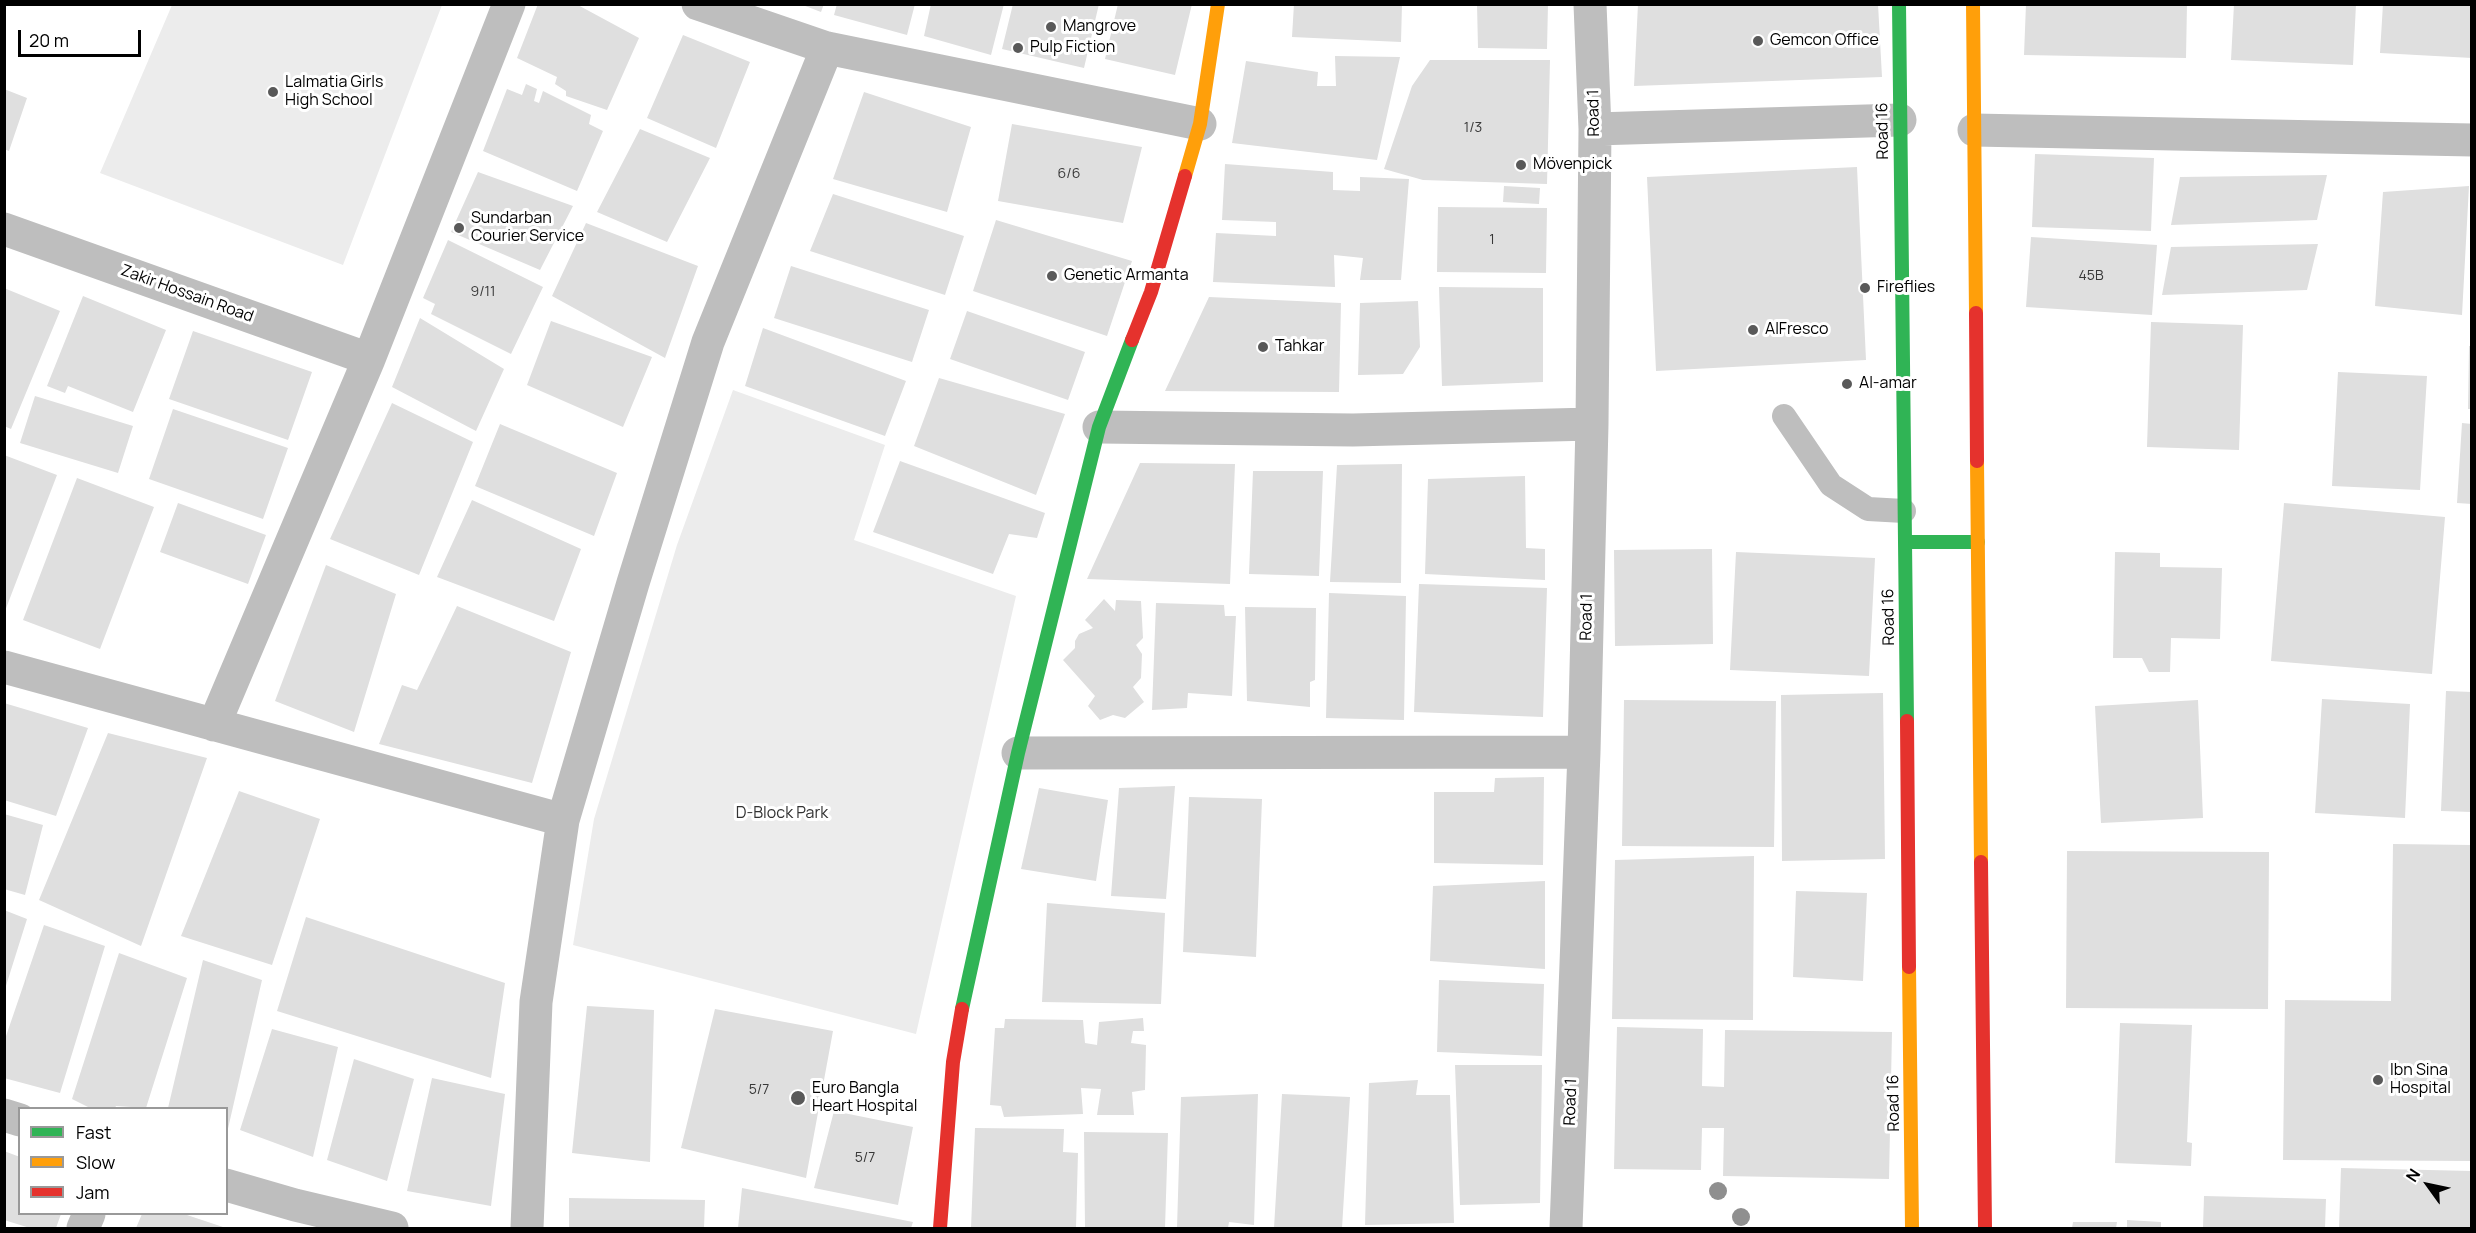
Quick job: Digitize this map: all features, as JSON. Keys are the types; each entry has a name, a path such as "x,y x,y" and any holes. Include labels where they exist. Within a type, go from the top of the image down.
{"main road":[{"path":"940,1228 953,1062 966,986 1017,753 1099,427 1151,292 1200,124 1218,4"},
{"name":"Road 16","path":"1899,4 1912,1228"},
{"path":"1972,4 1985,1228"},
{"path":"1905,542 1978,542"}],"street":[{"path":"214,725 369,359 509,4"},
{"path":"698,4 827,48 1200,124"},
{"name":"Road 1","path":"1566,1228 1584,752 1592,424 1595,129 1590,4"},
{"path":"527,1228 536,1002 563,820 636,572 708,342 827,48"},
{"path":"1595,129 1900,120"},
{"path":"1974,130 2472,140"},
{"name":"Zakir Hossain Road","path":"4,229 369,359"},
{"path":"1099,427 1353,429 1592,424"},
{"path":"4,667 563,820"},
{"path":"1017,753 1584,752"},
{"path":"228,1186 295,1205 392,1228"}],"lane":[{"path":"1784,416 1831,485 1868,509 1904,511"}],"green space":[{"path":"172,5 442,5 343,265 100,173"},
{"name":"D-Block Park","path":"733,390 885,445 854,540 1016,596 916,1034 573,945 594,819 677,545"}],"building":[{"path":"538,4 576,4 639,38 607,110 566,96 566,91 555,84 557,77 517,58"},
{"path":"800,4 824,4 821,12"},
{"path":"837,4 915,4 907,35 834,15"},
{"path":"931,4 1004,4 991,55 924,36"},
{"name":"Mangrove","path":"1013,4 1099,4 1084,68 1002,49"},
{"path":"1118,4 1192,4 1175,75 1105,59"},
{"path":"1294,4 1402,4 1401,42 1292,37"},
{"path":"1477,4 1548,4 1547,49 1478,48"},
{"name":"Gemcon Office","path":"1638,4 1878,4 1882,77 1634,86"},
{"path":"2026,4 2187,4 2186,58 2024,55"},
{"path":"2234,4 2356,4 2353,65 2231,60"},
{"path":"2383,4 2472,4 2472,58 2380,53"},
{"path":"683,35 750,62 716,148 647,118"},
{"path":"1335,56 1400,57 1377,160 1232,143 1246,61 1318,72 1317,86 1336,86"},
{"path":"1430,60 1550,60 1547,184 1423,180 1384,169 1412,86"},
{"path":"526,84 537,89 534,101 539,103 543,91 591,115 589,124 603,131 577,191 483,151 507,89 522,95"},
{"path":"4,89 27,98 9,151 4,149"},
{"path":"864,92 971,127 947,212 833,179"},
{"path":"1012,124 1142,147 1123,223 998,201"},
{"path":"640,129 710,158 667,242 597,212"},
{"path":"2035,154 2154,158 2151,231 2032,227"},
{"path":"1225,164 1333,172 1333,190 1360,191 1360,177 1409,179 1401,280 1360,280 1363,258 1334,255 1335,287 1213,282 1216,233 1276,236 1276,222 1222,220"},
{"path":"1857,167 1866,360 1656,371 1647,177"},
{"path":"478,172 573,206 540,270 451,232"},
{"path":"2327,175 2317,220 2171,225 2180,177"},
{"path":"1504,186 1540,188 1539,204 1503,202"},
{"path":"2469,186 2462,315 2375,306 2383,192"},
{"path":"833,194 964,236 945,295 810,251"},
{"path":"1438,207 1547,208 1546,273 1437,272"},
{"name":"Genetic Armanta","path":"996,220 1132,261 1107,336 973,291"},
{"path":"586,223 698,266 665,358 552,296"},
{"path":"2031,237 2157,245 2152,315 2026,307"},
{"path":"448,240 543,287 511,354 431,314 435,304 423,298"},
{"path":"2318,244 2307,290 2162,295 2171,247"},
{"path":"791,266 929,310 912,362 774,318"},
{"path":"1439,287 1543,288 1543,382 1442,386"},
{"path":"4,288 60,311 11,429 4,426"},
{"path":"83,296 166,330 133,412 68,386 65,393 47,386"},
{"name":"Tahkar","path":"1209,297 1341,303 1339,392 1165,391"},
{"path":"1418,301 1420,347 1403,374 1358,375 1360,303"},
{"path":"967,311 1085,352 1068,400 950,359"},
{"path":"420,318 504,369 476,431 392,387"},
{"path":"551,321 652,357 623,427 527,385"},
{"path":"2151,322 2243,325 2239,450 2147,447"},
{"path":"763,328 906,381 885,436 745,386"},
{"path":"193,331 312,372 288,440 169,399"},
{"path":"2469,346 2472,346 2472,409 2468,409"},
{"path":"2338,372 2427,376 2420,490 2332,486"},
{"path":"939,378 1065,414 1036,495 914,446"},
{"path":"35,396 133,426 118,473 20,443"},
{"path":"392,403 473,442 419,575 330,539"},
{"path":"173,409 288,448 263,519 149,479"},
{"path":"2462,423 2472,424 2472,504 2457,503"},
{"path":"500,424 617,473 594,536 475,486"},
{"path":"4,455 57,475 5,611 4,611"},
{"path":"900,461 1045,513 1037,538 1009,534 993,574 873,532"},
{"path":"1140,463 1235,464 1230,584 1087,579"},
{"path":"1402,464 1401,583 1330,582 1337,465"},
{"path":"1253,471 1323,471 1319,576 1249,574"},
{"path":"1525,476 1526,548 1545,549 1545,580 1425,574 1428,479"},
{"path":"77,478 154,507 100,649 23,620"},
{"path":"472,500 581,549 554,621 437,577"},
{"path":"178,503 266,535 248,584 160,552"},
{"path":"2284,503 2445,517 2432,674 2271,661"},
{"path":"1712,549 1713,644 1615,646 1614,550"},
{"path":"1736,552 1875,558 1869,676 1730,670"},
{"path":"2115,552 2160,553 2160,567 2222,568 2220,639 2171,638 2170,672 2149,672 2142,658 2113,658"},
{"path":"326,565 396,594 354,732 275,701"},
{"path":"1419,584 1547,588 1543,717 1414,712"},
{"path":"1329,593 1406,596 1404,720 1326,718"},
{"path":"1104,599 1115,611 1116,600 1141,601 1143,638 1136,645 1142,654 1141,678 1133,687 1144,702 1125,718 1113,715 1100,720 1088,706 1095,696 1063,660 1075,648 1075,641 1079,634 1093,628 1085,620"},
{"path":"1156,603 1224,605 1225,616 1236,616 1232,696 1188,693 1187,708 1152,710"},
{"path":"457,606 571,652 532,783 379,744 402,685 417,690"},
{"path":"1245,607 1316,608 1315,680 1310,682 1310,707 1247,701"},
{"path":"2446,691 2472,692 2472,812 2441,811"},
{"path":"1883,693 1885,859 1782,861 1781,695"},
{"path":"2322,699 2410,704 2405,818 2315,813"},
{"path":"1624,700 1776,701 1774,847 1622,846"},
{"path":"2198,700 2203,818 2101,823 2095,706"},
{"path":"4,703 88,728 56,816 4,800"},
{"path":"108,733 207,758 141,946 39,900"},
{"path":"1544,777 1543,865 1434,863 1434,792 1494,792 1495,778"},
{"path":"1175,786 1166,899 1111,896 1119,788"},
{"path":"1039,788 1108,800 1096,881 1021,869"},
{"path":"239,791 320,819 272,965 181,936"},
{"path":"1189,797 1262,799 1256,957 1183,952"},
{"path":"4,814 43,825 25,895 4,889"},
{"name":"Ibn Sina Hospital","path":"2393,844 2472,845 2472,1161 2283,1160 2285,1000 2391,1001"},
{"path":"2067,851 2269,852 2268,1009 2066,1008"},
{"path":"1754,856 1753,1020 1612,1019 1615,860"},
{"path":"1545,881 1545,969 1430,961 1433,886"},
{"path":"1796,891 1867,893 1863,981 1793,977"},
{"path":"1047,903 1165,913 1161,1004 1042,1002"},
{"path":"4,910 27,919 5,989 4,989"},
{"path":"306,917 505,983 491,1078 277,1011"},
{"path":"44,925 105,946 60,1093 4,1078 4,1042"},
{"path":"119,953 187,978 146,1107 88,1107 72,1099"},
{"path":"203,960 262,980 228,1129 228,1107 168,1107"},
{"path":"1439,980 1544,984 1542,1056 1437,1052"},
{"path":"587,1006 654,1010 650,1162 572,1153"},
{"path":"715,1009 833,1031 806,1178 681,1148"},
{"path":"1143,1018 1144,1031 1133,1031 1131,1043 1146,1045 1145,1090 1132,1092 1134,1115 1097,1115 1101,1089 1081,1088 1083,1114 1004,1117 1001,1106 990,1105 995,1028 1004,1028 1005,1019 1083,1020 1085,1043 1097,1045 1099,1022"},
{"path":"2120,1023 2192,1025 2187,1142 2192,1143 2191,1166 2115,1163"},
{"path":"1617,1027 1703,1029 1702,1086 1724,1087 1725,1030 1892,1032 1889,1179 1723,1176 1724,1128 1702,1128 1701,1170 1614,1169"},
{"path":"272,1029 338,1047 313,1157 240,1130"},
{"path":"354,1059 414,1079 387,1181 327,1160"},
{"path":"1455,1065 1542,1065 1540,1203 1460,1205"},
{"path":"432,1078 505,1094 491,1206 407,1191"},
{"path":"1418,1080 1416,1095 1450,1095 1454,1223 1365,1225 1369,1083"},
{"path":"1258,1094 1254,1225 1229,1222 1228,1228 1177,1228 1181,1097"},
{"path":"1282,1094 1350,1097 1342,1228 1274,1228"},
{"path":"834,1111 913,1127 898,1205 814,1188"},
{"path":"975,1128 1064,1129 1063,1152 1078,1153 1076,1228 971,1228"},
{"path":"1084,1132 1168,1133 1165,1228 1085,1228"},
{"path":"4,1151 18,1156 18,1215 61,1215 56,1228 30,1228 4,1220"},
{"path":"2341,1168 2472,1171 2472,1228 2339,1228"},
{"path":"742,1188 913,1222 911,1228 738,1228"},
{"path":"2204,1196 2326,1199 2325,1228 2203,1228"},
{"path":"569,1198 705,1200 704,1228 569,1228"},
{"path":"142,1215 187,1215 226,1228 136,1228"},
{"path":"2127,1220 2161,1222 2161,1228 2127,1228"},
{"path":"2073,1222 2117,1222 2116,1228 2072,1228"}],"traffic: fast":[{"path":"1899,4 1907,721"},
{"path":"962,1009 1018,753 1099,427 1132,340"},
{"path":"1905,542 1978,542"}],"traffic: slow":[{"path":"1185,176 1200,124 1218,4"},
{"path":"1973,4 1976,313"},
{"path":"1977,461 1981,862"},
{"path":"1909,967 1912,1228"}],"traffic: jam":[{"path":"1132,340 1151,292 1185,176"},
{"path":"1976,313 1977,461"},
{"path":"1907,721 1909,967"},
{"path":"1981,862 1985,1228"},
{"path":"940,1228 953,1062 962,1009"}],"place":[{"name":"Mangrove","path":"1051,27"},
{"name":"Gemcon Office","path":"1758,41"},
{"name":"Pulp Fiction","path":"1018,48"},
{"name":"Lalmatia Girls High School","path":"273,92"},
{"name":"Mövenpick","path":"1521,165"},
{"name":"Sundarban Courier Service","path":"459,228"},
{"name":"Genetic Armanta","path":"1052,276"},
{"name":"Fireflies","path":"1865,288"},
{"name":"AlFresco","path":"1753,330"},
{"name":"Tahkar","path":"1263,347"},
{"name":"Al-amar","path":"1847,384"},
{"name":"Ibn Sina Hospital","path":"2378,1080"},
{"name":"Euro Bangla Heart Hospital","path":"798,1098"}]}
